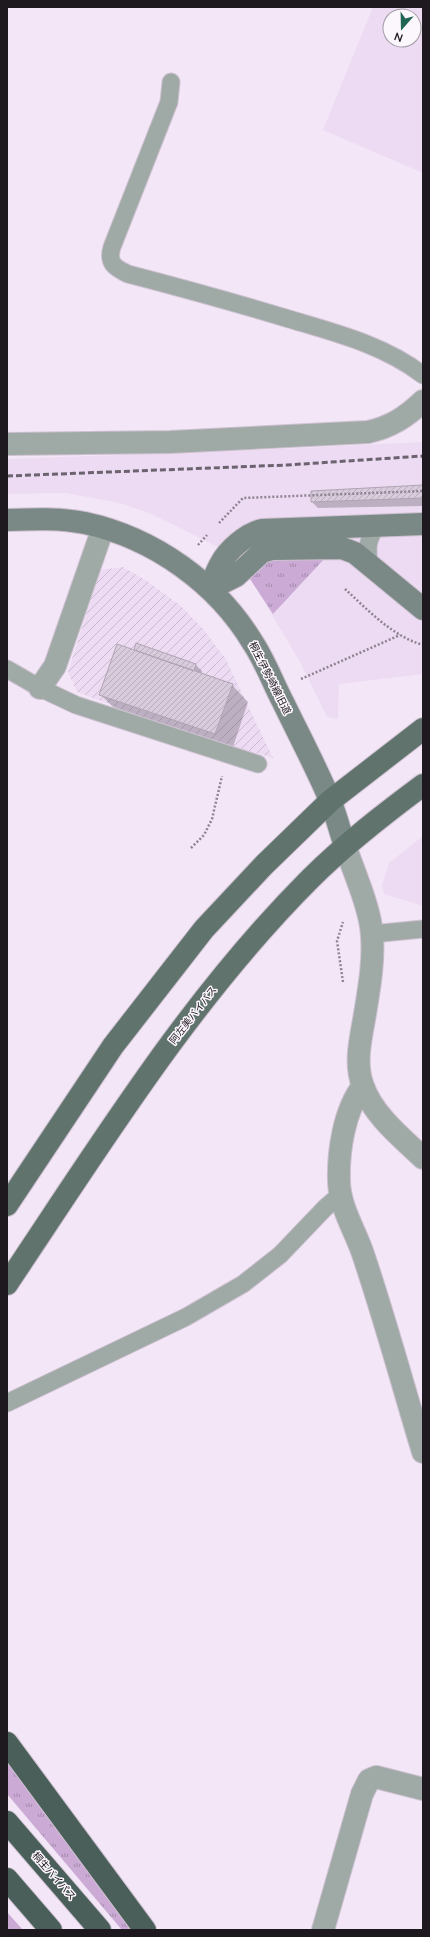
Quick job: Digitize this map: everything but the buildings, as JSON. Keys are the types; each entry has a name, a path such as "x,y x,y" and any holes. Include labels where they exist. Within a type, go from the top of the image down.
{"highway":[{"path":"7,1743 145,1930"},
{"name":"桐生バイパス","path":"7,1822 100,1930"},
{"path":"7,1879 51,1930"}],"main road":[{"path":"7,1205 114,1046 204,929 264,865 330,801 423,729"},
{"name":"阿左美バイパス","path":"7,1284 150,1071 207,996 257,936 310,879 345,846 423,784"}],"street":[{"path":"7,444 170,442 368,432 384,429 395,424 411,413 423,400"},
{"name":"桐生伊勢崎線旧道","path":"7,520 39,519 84,523 103,528 136,540 165,556 188,570 210,589 235,617 254,644 330,801 345,846"},
{"path":"210,589 221,562 245,537 253,532 262,530 423,524"},
{"path":"40,688 55,666 103,528"},
{"path":"210,589 236,576 262,552 272,549 342,548 355,553 423,610"},
{"path":"345,846 364,901 372,934 371,974 358,1058 362,1086 380,1115 423,1158"},
{"path":"362,1086 356,1095 347,1117 340,1161 339,1182 348,1217 363,1253 423,1452"},
{"path":"322,1930 362,1794 369,1780 376,1777 423,1789"}],"lane":[{"path":"171,82 169,102 112,247 110,255 111,263 118,269 128,274 228,300 366,344 393,356 423,375"},
{"path":"369,564 367,548 370,535 378,525"},
{"path":"7,669 40,688 76,705 258,764"},
{"path":"372,934 423,929"},
{"path":"7,1403 186,1317 243,1284 280,1255 325,1208 341,1194"}],"path":[{"path":"345,589 383,623 400,635 423,645"},
{"path":"301,679 400,635"},
{"path":"191,848 204,835 212,819 227,754"},
{"path":"343,984 337,941 344,917"}],"shaded area":[{"path":"373,7 423,7 423,173 323,130"},
{"path":"423,442 423,674 339,684 338,719 327,717 300,662 253,583 239,565 218,547 149,513 120,503 66,493 7,494 7,459 259,450"},
{"path":"123,567 147,581 182,607 203,629 225,658 273,758 170,727 77,692 68,672 100,570"},
{"path":"423,836 423,906 384,894 382,885 389,863"}],"green space":[{"path":"326,557 273,614 250,579 265,563 273,559"},
{"path":"7,1761 131,1930 122,1930 7,1794"},
{"path":"7,1912 23,1930 7,1930"}],"railway":[{"path":"7,476 287,465 423,456"}]}
